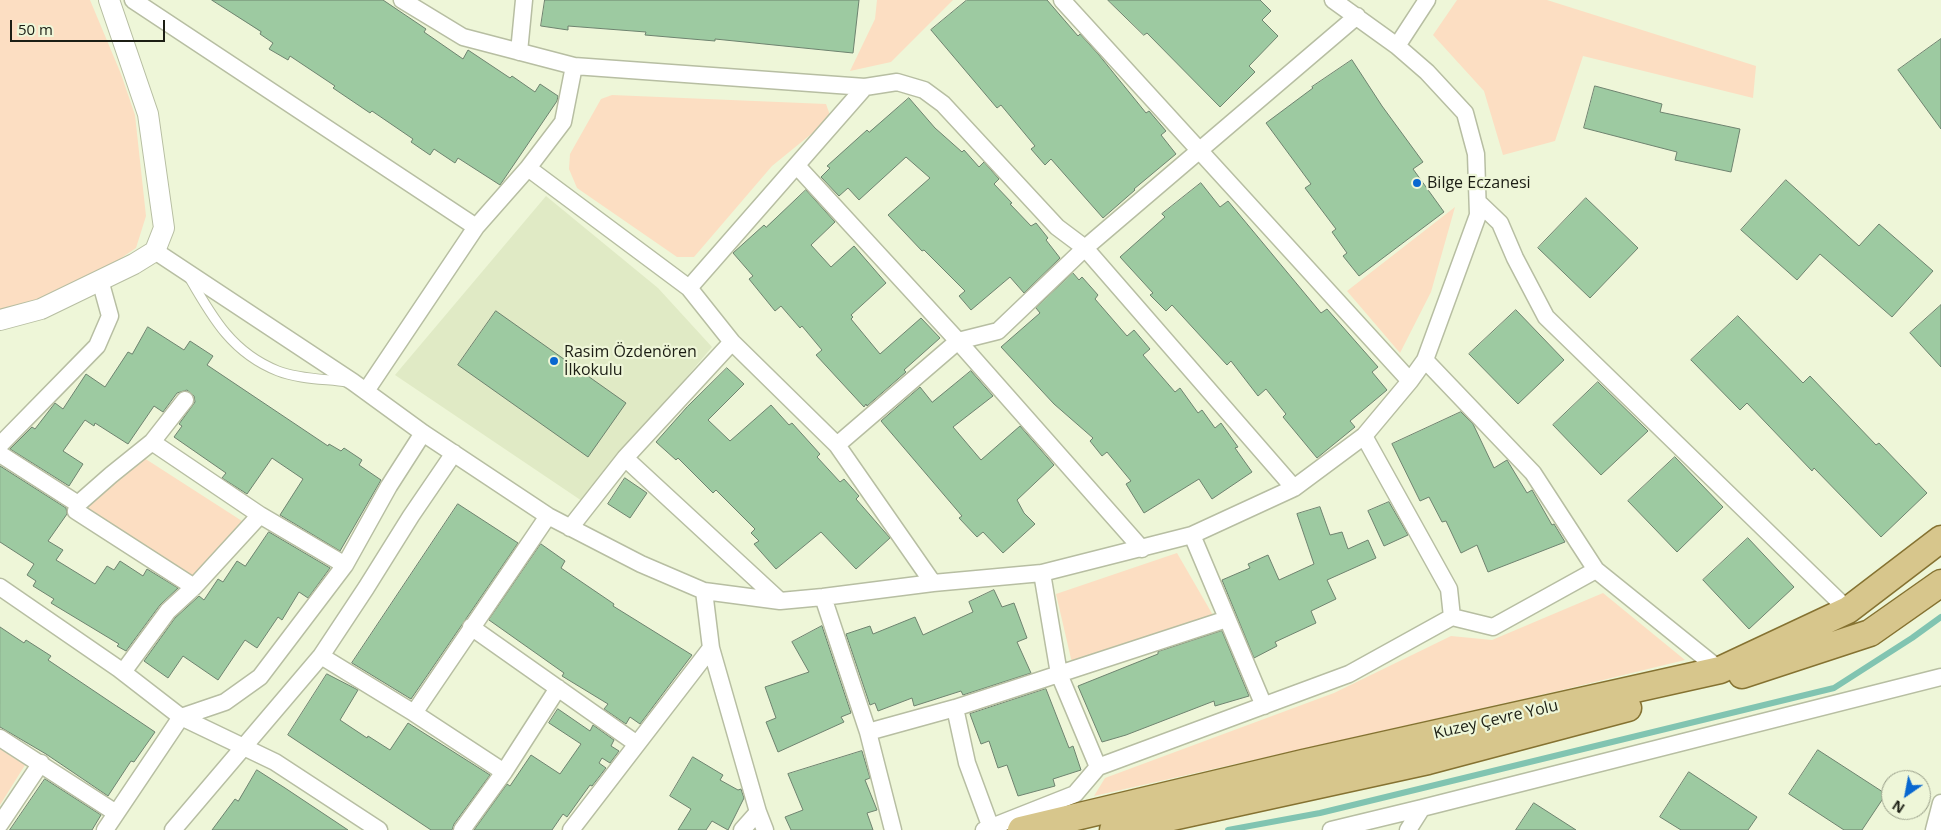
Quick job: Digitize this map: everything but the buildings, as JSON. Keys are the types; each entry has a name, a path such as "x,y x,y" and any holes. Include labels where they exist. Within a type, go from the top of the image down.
{"main road":[{"name":"Kuzey Çevre Yolu","path":"1021,830 1303,763 1720,670 1848,610 1941,539"},
{"name":"Kuzey Çevre Yolu","path":"1113,830 1428,762 1721,682 1870,633 1941,583"}],"street":[{"path":"0,320 41,309 134,264 155,251 164,228 148,114 109,0"},
{"path":"132,0 476,227"},
{"path":"402,0 463,37 574,66 865,87 897,82 924,90 943,104 1057,227 1085,248 1294,488"},
{"path":"519,52 524,0"},
{"path":"1062,0 1342,309 1410,381"},
{"path":"155,251 548,516 641,564 704,590 780,601 933,583 1042,573 1192,535 1294,488 1364,436 1425,360 1478,215 1476,154 1465,113 1427,72 1397,46 1333,0"},
{"path":"1397,46 1427,0"},
{"path":"837,445 958,341 998,331 1085,248 1357,16"},
{"path":"359,387 476,227 528,168 563,122 574,66"},
{"path":"690,288 798,167 865,87"},
{"path":"798,167 958,341 1142,549"},
{"path":"528,168 690,288 732,342 837,445 933,583"},
{"path":"1478,202 1500,223 1515,258 1546,317 1848,610"},
{"path":"0,445 97,346 110,316 100,280"},
{"path":"570,528 625,458 732,342"},
{"path":"1425,360 1533,472 1596,570 1720,670"},
{"path":"185,400 152,442 78,504 76,511 194,587"},
{"path":"105,830 181,718 225,702 260,677 346,565 389,486 423,433"},
{"path":"1364,436 1449,589 1452,617"},
{"path":"152,442 260,515 346,565"},
{"path":"181,827 321,656 454,453"},
{"path":"0,454 78,504"},
{"path":"625,458 780,601"},
{"path":"123,672 168,610 194,587 260,515"},
{"path":"414,713 548,516"},
{"path":"1192,535 1264,706"},
{"path":"955,708 967,763 987,829 1075,794 1098,767 1348,674 1452,617 1493,627 1596,570"},
{"path":"1042,573 1059,674 1098,767"},
{"path":"0,587 123,672 181,718 275,762 380,830"},
{"path":"704,590 711,648 758,812 766,830"},
{"path":"823,597 868,732 893,830"},
{"path":"868,732 955,708 1227,619"},
{"path":"471,627 637,744"},
{"path":"571,830 711,648"},
{"path":"321,656 414,713 504,772"},
{"path":"1331,830 1941,677"},
{"path":"462,830 504,772 558,688"},
{"path":"0,738 42,763 116,813"},
{"path":"0,824 42,763"},
{"path":"1934,830 1941,803"},
{"path":"1408,830 1422,808"},
{"path":"742,830 758,812"}],"lane":[{"path":"186,271 208,309 229,339 254,358 279,371 359,387"}],"shaded area":[{"path":"0,0 90,0 121,74 135,115 146,216 136,248 105,269 38,303 0,312"},
{"path":"877,0 953,0 891,62 850,71 875,19"},
{"path":"1457,0 1547,0 1756,66 1753,98 1583,56 1555,141 1503,155 1484,91 1433,35"},
{"path":"612,95 826,104 831,118 772,166 694,257 677,257 577,188 569,169 570,154 601,99"},
{"name":"Rasim Özdenören İlkokulu","path":"546,196 658,288 712,347 582,501 395,375"},
{"path":"1455,207 1431,292 1400,353 1347,291"},
{"path":"141,456 242,521 191,577 86,509"},
{"path":"1177,553 1214,617 1072,663 1056,594"},
{"path":"1603,593 1685,660 1558,691 1094,796 1105,778 1334,693 1451,636 1492,640"},
{"path":"0,749 25,765 0,805"}],"waterway":[{"path":"1228,830 1320,813 1834,688 1941,617"}],"place":[{"name":"Bilge Eczanesi","path":"1417,183"},
{"name":"Rasim Özdenören İlkokulu","path":"554,361"}]}
